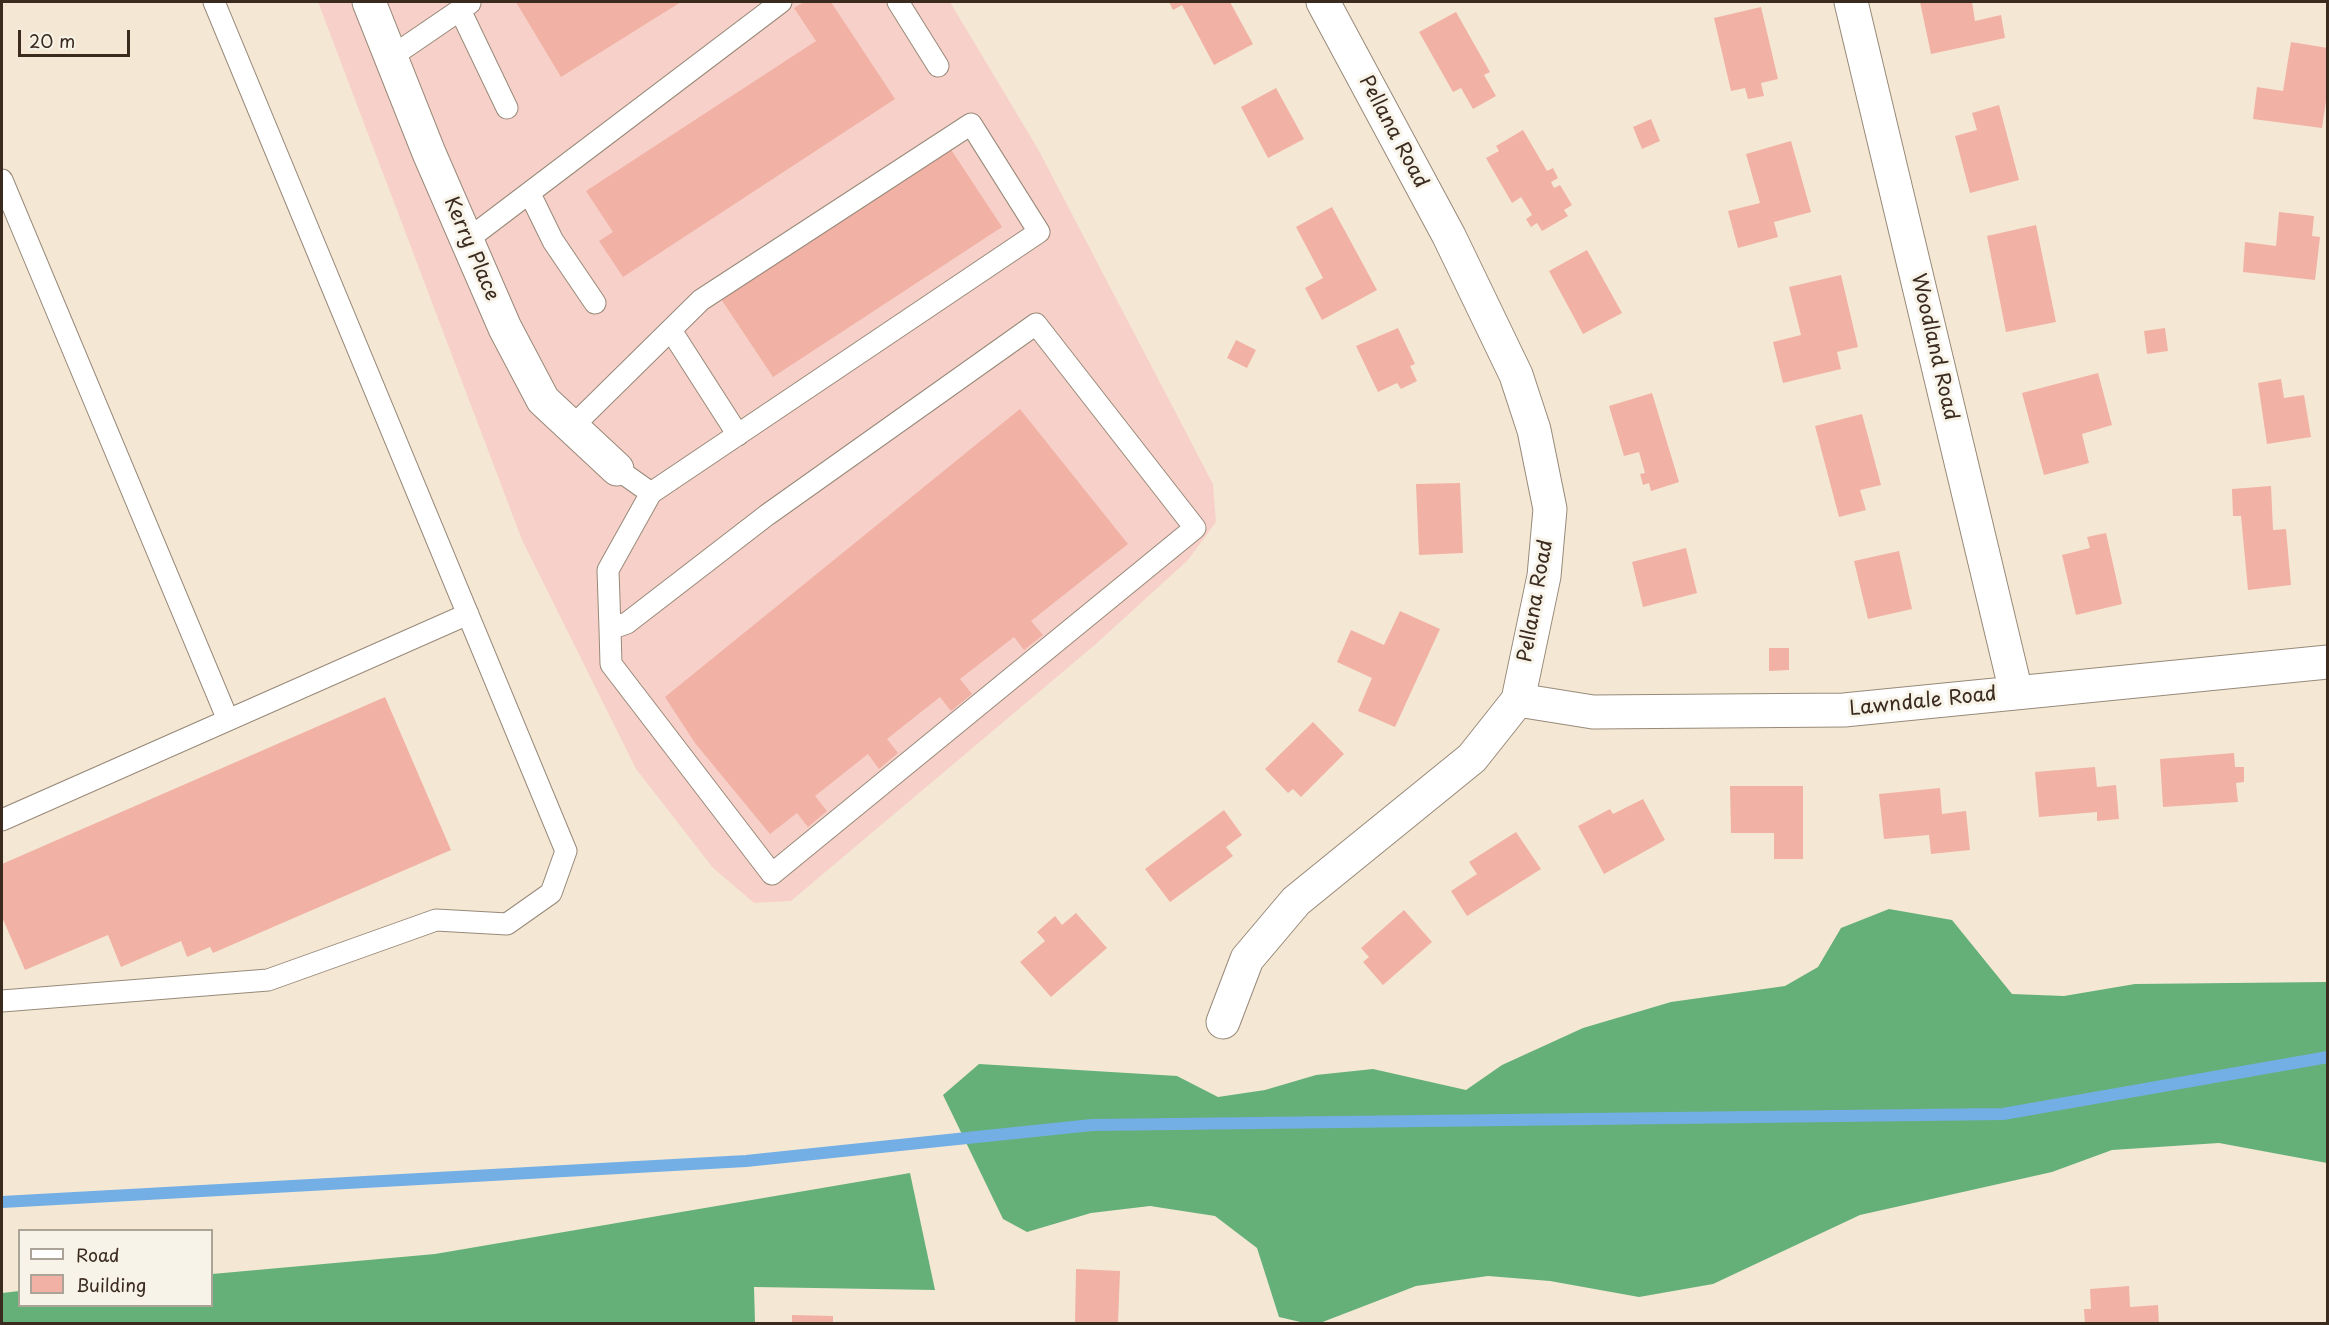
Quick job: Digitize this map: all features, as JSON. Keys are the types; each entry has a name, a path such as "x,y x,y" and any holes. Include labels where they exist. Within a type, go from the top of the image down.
{"street":[{"name":"Kerry Place","path":"369,2 505,328 543,400 617,469"},
{"name":"Pellana Road","path":"1223,1022 1247,959 1296,901 1472,758 1518,700 1544,576 1550,509 1534,430 1516,375 1449,236 1323,2"},
{"name":"Woodland Road","path":"1851,2 2016,692"},
{"name":"Lawndale Road","path":"1518,700 1593,712 1844,710 2328,662"}],"lane":[{"path":"2,1001 268,980 436,920 507,924 551,893 566,851 214,2"},
{"path":"467,240 781,2"},
{"path":"898,2 938,66"},
{"path":"391,57 466,6 507,108"},
{"path":"572,427 672,332 702,300 971,124 1039,232 651,493 608,570 610,628 612,664 772,874 1195,528 1036,324 766,515 627,623 610,628"},
{"path":"2,180 228,720"},
{"path":"530,194 553,241 595,303"},
{"path":"672,332 738,435"},
{"path":"617,469 651,493"},
{"path":"2,820 468,614"}],"shaded area":[{"path":"318,2 950,2 1038,149 1213,484 1216,522 1188,560 1096,644 791,901 754,903 713,868 636,769 522,540"}],"green space":[{"path":"1889,909 1952,920 2012,994 2064,996 2135,984 2327,982 2327,1163 2219,1143 2112,1150 2052,1172 1860,1215 1713,1284 1639,1297 1550,1281 1488,1276 1416,1286 1320,1323 1309,1324 1279,1317 1257,1248 1215,1216 1150,1206 1091,1213 1027,1232 1003,1219 943,1095 979,1064 1177,1076 1218,1097 1265,1090 1316,1075 1373,1069 1466,1090 1502,1065 1583,1028 1671,1002 1785,986 1818,967 1841,928"},
{"path":"910,1173 935,1290 754,1287 755,1323 2,1323 2,1293 18,1291 18,1307 213,1307 213,1274 435,1254"}],"building":[{"path":"516,2 681,2 561,77"},
{"path":"804,2 831,2 895,99 623,277 599,241 613,232 586,191 816,41 794,8"},
{"path":"1169,2 1230,2 1253,44 1214,65 1182,5 1173,10"},
{"path":"1920,2 1972,2 1975,21 2001,15 2005,38 1931,54"},
{"path":"1761,7 1778,79 1761,83 1764,96 1748,99 1745,88 1731,91 1714,18"},
{"path":"1456,12 1490,72 1484,75 1496,96 1473,109 1461,88 1453,92 1419,32"},
{"path":"2291,42 2328,48 2328,88 2322,128 2253,119 2257,87 2283,91"},
{"path":"1276,88 1304,139 1268,158 1241,107"},
{"path":"1999,105 2019,180 1970,193 1955,136 1977,130 1972,113"},
{"path":"1651,119 1660,141 1642,149 1633,127"},
{"path":"1523,130 1547,171 1553,168 1558,178 1551,182 1554,188 1560,185 1572,205 1564,210 1568,216 1542,231 1537,223 1531,227 1526,219 1532,215 1521,197 1512,203 1486,158 1499,151 1496,146"},
{"path":"1791,141 1811,212 1774,222 1778,237 1738,248 1728,211 1760,203 1746,154"},
{"path":"950,148 1002,227 773,377 721,299"},
{"path":"1332,207 1377,290 1322,320 1305,288 1323,278 1296,227"},
{"path":"2279,212 2314,216 2312,236 2320,237 2315,280 2243,272 2245,242 2276,246"},
{"path":"2036,225 2056,322 2006,332 1987,236"},
{"path":"1587,250 1622,313 1583,334 1549,271"},
{"path":"1841,275 1858,347 1837,352 1841,369 1783,383 1773,342 1801,335 1789,287"},
{"path":"1398,328 1415,364 1410,366 1417,381 1401,389 1397,383 1378,392 1356,346"},
{"path":"2165,328 2168,351 2147,354 2144,331"},
{"path":"1236,340 1256,350 1247,368 1227,358"},
{"path":"2098,373 2112,425 2082,434 2089,463 2044,475 2022,393"},
{"path":"2281,379 2284,398 2304,395 2311,437 2267,444 2258,383"},
{"path":"1652,393 1679,482 1651,491 1649,483 1643,485 1640,474 1645,473 1639,452 1624,456 1609,406"},
{"path":"1020,409 1128,544 1031,621 1043,635 1024,650 1014,637 960,679 972,694 951,711 940,697 887,739 898,753 879,769 868,754 815,796 827,811 808,827 797,813 770,834 695,743 665,697"},
{"path":"1862,414 1881,485 1860,490 1866,510 1839,517 1815,426"},
{"path":"1460,483 1463,553 1419,555 1416,484"},
{"path":"2271,486 2273,530 2286,529 2291,585 2248,590 2241,516 2233,516 2232,489"},
{"path":"2106,533 2122,604 2076,615 2062,555 2090,548 2087,537"},
{"path":"1686,548 1697,593 1643,607 1632,562"},
{"path":"1899,551 1912,609 1868,619 1854,561"},
{"path":"1400,611 1440,629 1395,727 1358,711 1372,678 1337,662 1351,630 1384,645"},
{"path":"1769,648 1789,648 1789,670 1769,671"},
{"path":"385,697 451,850 213,953 210,947 187,957 181,941 121,967 108,935 25,970 2,917 2,864"},
{"path":"1313,722 1344,754 1301,797 1293,789 1288,793 1265,769"},
{"path":"2234,753 2235,767 2244,767 2244,782 2236,783 2238,802 2163,807 2160,759"},
{"path":"2095,767 2097,787 2116,785 2119,819 2097,821 2097,812 2039,817 2035,772"},
{"path":"1730,786 1803,786 1803,859 1774,859 1774,833 1731,833"},
{"path":"1940,788 1942,814 1966,811 1970,850 1931,854 1929,835 1884,839 1879,794"},
{"path":"1643,799 1665,840 1604,874 1578,826 1610,809 1613,814"},
{"path":"1224,810 1242,835 1226,847 1233,856 1170,902 1145,869"},
{"path":"1516,832 1541,869 1467,916 1451,891 1477,874 1469,862"},
{"path":"1404,910 1432,942 1383,985 1363,962 1369,957 1361,948"},
{"path":"1076,913 1107,948 1051,997 1020,962 1045,941 1037,932 1055,916 1062,925"},
{"path":"1076,1269 1120,1271 1118,1324 1075,1324"},
{"path":"2129,1286 2130,1307 2158,1305 2159,1324 2085,1324 2084,1309 2091,1309 2090,1289"},
{"path":"792,1315 833,1316 833,1324 792,1324"}],"waterway":[{"path":"2,1202 746,1161 1092,1125 2003,1114 2328,1057"}]}
